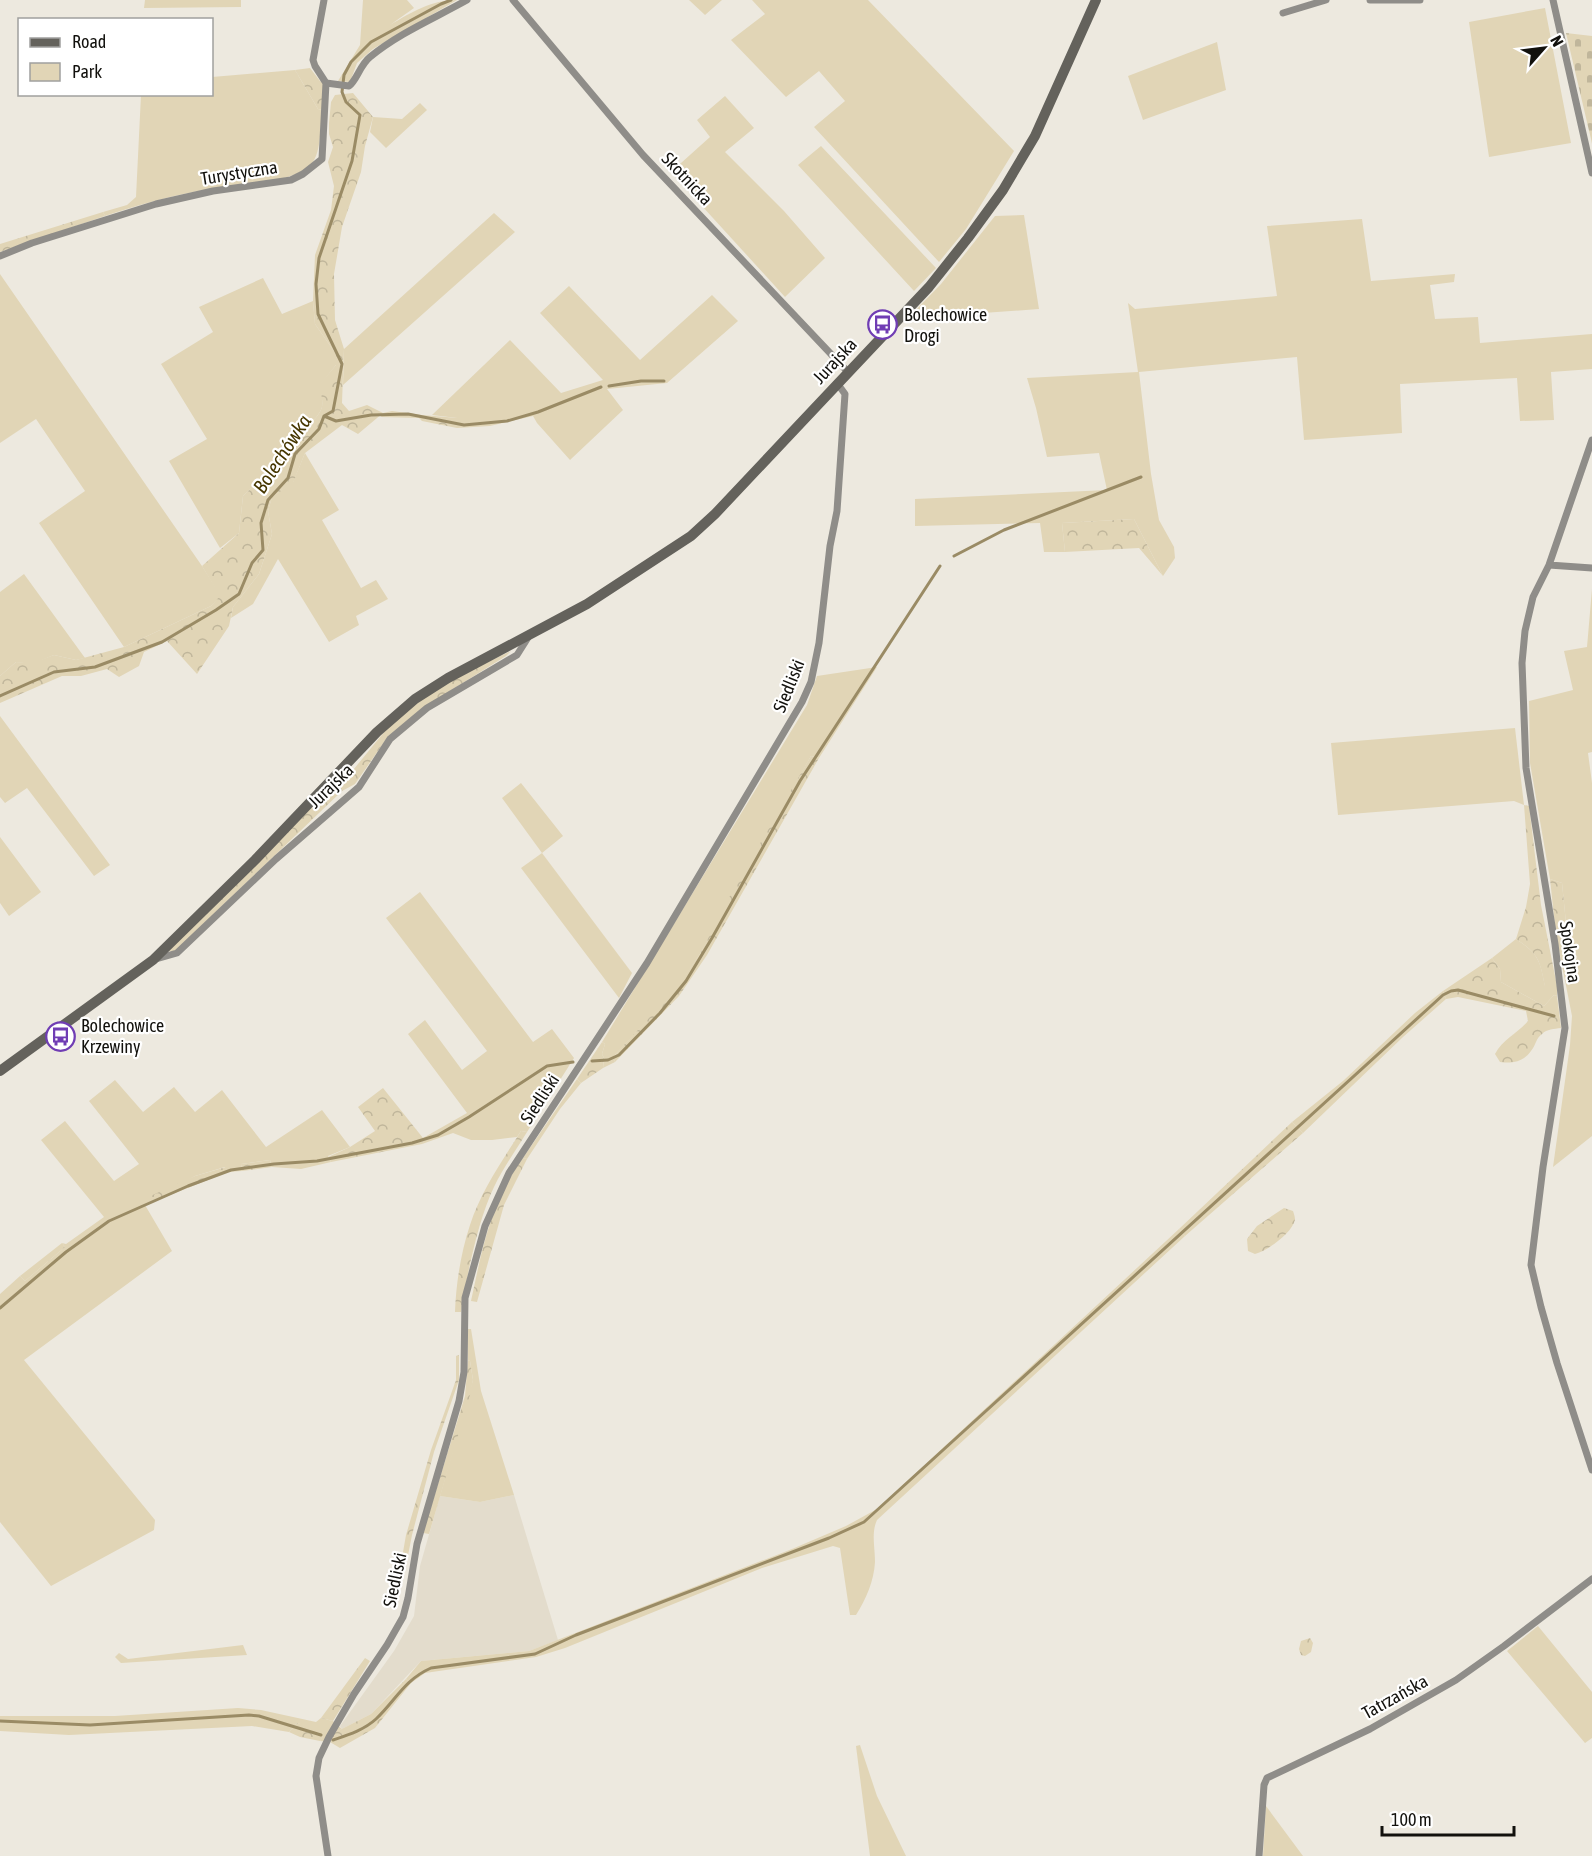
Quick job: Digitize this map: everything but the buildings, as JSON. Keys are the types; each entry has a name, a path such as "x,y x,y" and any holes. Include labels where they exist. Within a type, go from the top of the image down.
{"street":[{"name":"Turystyczna","path":"0,256 32,243 156,204 213,192 291,180 322,159 326,83 313,60 324,0"},
{"path":"326,83 346,86 352,84 360,66 391,41 467,0"},
{"name":"Skotnicka","path":"513,0 643,154 847,371"},
{"name":"Jurajska","path":"0,1071 153,960 224,891 351,757 415,699 448,678 586,604 691,536 715,514 942,272 1004,190 1035,136 1096,0"},
{"path":"1284,13 1326,0"},
{"path":"1370,0 1420,0"},
{"path":"1553,0 1592,174"},
{"name":"Siedliski","path":"327,1856 316,1776 319,1758 334,1728 403,1617 417,1544 459,1401 464,1372 465,1298 484,1226 508,1173 647,963 802,702 811,682 819,643 830,546 837,511 845,394 837,383"},
{"name":"Spokojna","path":"1592,440 1549,565 1533,597 1525,631 1522,663 1526,768 1555,944 1565,1028 1531,1264 1557,1364 1592,1470"},
{"path":"1549,565 1592,568"},
{"name":"Jurajska","path":"153,960 177,953 276,859 359,787 390,739 427,708 517,655 529,636"},
{"name":"Tatrzańska","path":"1259,1856 1264,1785 1267,1778 1370,1729 1456,1680 1592,1579"}],"shaded area":[{"path":"514,1495 558,1640 529,1651 421,1661 371,1714 342,1729 340,1726 394,1651 414,1616 420,1566 440,1496 480,1502"}],"green space":[{"path":"145,0 241,0 241,7 144,8"},
{"path":"363,0 407,0 414,8 390,25 430,4 457,0 373,49 357,63 350,82 338,81 360,45"},
{"path":"689,0 722,0 705,15"},
{"path":"752,0 868,0 1014,151 966,229 939,262 814,127 845,101 819,71 786,97 731,40 765,14"},
{"path":"1545,8 1571,143 1489,157 1469,22"},
{"path":"1566,33 1592,36 1592,144 1591,139"},
{"path":"1217,42 1226,90 1143,120 1128,76"},
{"path":"310,68 320,81 327,85 322,110 318,109 295,70"},
{"path":"295,70 318,109 322,110 318,148 313,162 299,173 272,181 186,193 105,216 103,212 127,205 136,197 141,96 213,96 213,77"},
{"path":"353,93 373,117 361,172 342,227 334,274 335,320 344,349 342,403 349,411 367,405 383,413 358,434 342,425 305,453 293,483 272,497 268,511 272,534 259,574 233,607 229,626 197,674 167,641 144,652 139,666 119,677 107,669 81,676 62,676 0,703 0,676 16,662 32,663 54,655 76,660 124,647 211,606 220,596 202,566 239,533 243,496 282,459 291,428 297,423 310,424 321,410 319,385 336,365 336,354 315,324 313,301 315,255 331,210 334,186 328,162 333,147 329,134 331,102 335,95"},
{"path":"725,96 754,128 725,152 784,211 825,258 785,297 671,172 710,137 697,120"},
{"path":"420,103 427,110 386,148 370,132 373,117 402,119"},
{"path":"821,146 936,268 914,291 798,165"},
{"path":"103,212 105,216 0,252 0,244"},
{"path":"494,213 515,232 343,385 344,349"},
{"path":"1024,215 1039,309 913,318 910,316 941,284 995,216"},
{"path":"1362,219 1371,281 1455,274 1454,282 1430,285 1435,319 1478,317 1480,343 1592,334 1592,369 1551,372 1554,420 1520,421 1517,378 1400,384 1402,433 1304,440 1297,357 1139,372 1159,520 1174,547 1175,558 1163,576 1134,519 1062,523 1065,552 1044,552 1040,523 915,526 915,499 1107,490 1099,453 1047,457 1027,378 1138,372 1128,303 1135,309 1277,296 1267,226"},
{"path":"0,274 202,566 221,596 211,606 124,647 39,523 85,491 36,419 0,443"},
{"path":"263,278 282,314 313,301 315,324 336,354 336,365 320,385 323,402 321,410 310,424 297,423 291,428 282,459 243,496 239,533 220,548 169,461 207,439 161,364 213,332 199,307"},
{"path":"569,286 640,360 712,295 738,321 667,383 607,389 623,410 570,460 533,416 490,426 457,428 457,418 432,415 510,340 561,393 603,380 540,313"},
{"path":"392,411 422,415 422,421 419,418 381,417 383,413"},
{"path":"422,415 458,418 457,428 422,421"},
{"path":"305,453 339,510 322,520 361,588 376,580 388,599 356,616 359,625 329,642 278,559 253,604 231,618 233,607 259,574 272,534 268,511 272,497 293,482"},
{"path":"1134,519 1163,576 1139,548 1065,552 1062,523"},
{"path":"24,574 85,658 76,660 54,655 32,664 16,662 0,676 0,592"},
{"path":"1592,589 1592,752 1588,753 1592,783 1592,1136 1553,1167 1572,1016 1556,935 1567,933 1562,883 1550,879 1530,763 1529,701 1573,690 1564,651 1587,647"},
{"path":"511,651 421,709 387,738 355,784 342,791 174,952 168,951 318,799 349,775 394,720 449,680"},
{"path":"877,667 819,758 811,756 700,954 674,992 613,1057 615,1062 603,1068 602,1054 605,1044 602,1042 807,705 817,676"},
{"path":"0,716 110,865 94,876 27,788 5,803 0,797"},
{"path":"1515,728 1524,805 1514,801 1338,815 1331,743"},
{"path":"811,756 819,758 707,955 679,996 615,1062 613,1057 673,992 700,954 733,890"},
{"path":"521,783 563,836 542,853 502,798"},
{"path":"1524,805 1529,806 1541,905 1557,986 1545,987 1542,971 1534,954 1516,939 1530,884"},
{"path":"0,837 41,892 9,916 0,903"},
{"path":"542,853 632,973 619,998 521,868"},
{"path":"1550,879 1562,883 1567,933 1556,935"},
{"path":"420,892 533,1042 552,1029 574,1058 527,1132 521,1131 517,1137 471,1140 453,1133 422,1144 423,1138 467,1113 408,1034 425,1020 462,1070 487,1051 386,918"},
{"path":"1516,939 1534,954 1542,970 1545,986 1557,986 1557,996 1554,995 1544,1006 1501,982 1500,969 1492,958"},
{"path":"1492,958 1500,969 1501,982 1544,1006 1554,995 1557,996 1561,1028 1544,1032 1528,1054 1522,1059 1509,1063 1500,1062 1495,1054 1502,1044 1528,1021 1526,1011 1458,997 1446,999 1443,991"},
{"path":"1443,991 1446,999 1303,1133 1292,1122 1343,1081 1415,1013"},
{"path":"602,1042 605,1044 602,1054 603,1068 581,1083 577,1079"},
{"path":"577,1079 581,1083 560,1109 527,1159 523,1158"},
{"path":"115,1080 143,1112 174,1087 195,1112 222,1090 266,1147 322,1110 350,1147 328,1156 331,1162 301,1169 272,1167 270,1160 241,1164 242,1171 228,1172 225,1167 195,1176 141,1206 145,1205 172,1251 24,1360 155,1520 154,1530 51,1586 0,1522 0,1294 20,1276 25,1281 65,1247 62,1243 66,1244 104,1217 41,1140 65,1121 114,1181 139,1164 89,1101"},
{"path":"383,1088 423,1138 422,1144 331,1162 328,1157 350,1147 375,1131 358,1107"},
{"path":"1292,1122 1303,1133 1185,1236 1179,1229"},
{"path":"521,1131 527,1132 501,1173 488,1200 474,1248 461,1312 455,1312 462,1257 475,1212 492,1176"},
{"path":"523,1158 527,1159 504,1205 477,1302 471,1301 495,1208"},
{"path":"270,1160 272,1167 242,1171 241,1164"},
{"path":"226,1167 228,1172 145,1205 141,1206 137,1202 195,1176"},
{"path":"1284,1208 1293,1211 1295,1220 1289,1230 1278,1241 1260,1252 1255,1254 1248,1251 1247,1239 1257,1226"},
{"path":"1179,1229 1185,1236 877,1520 874,1535 873,1576 856,1615 850,1615 840,1548 833,1546 762,1568 565,1648 536,1657 425,1673 411,1683 406,1679 421,1661 529,1651 792,1549 846,1526 877,1509"},
{"path":"62,1243 65,1247 25,1281 20,1276"},
{"path":"467,1329 471,1329 481,1391 514,1495 480,1502 440,1496 473,1380 468,1360"},
{"path":"459,1355 459,1380 434,1452 412,1535 404,1576 399,1575 406,1535 431,1450 456,1380 456,1356"},
{"path":"468,1360 473,1380 470,1395 429,1534 423,1533 465,1396"},
{"path":"1538,1626 1592,1692 1592,1738 1585,1743 1507,1651"},
{"path":"1310,1638 1313,1643 1311,1652 1305,1656 1301,1655 1299,1649 1301,1641"},
{"path":"243,1645 247,1655 121,1663 115,1657 119,1653 128,1659"},
{"path":"365,1658 370,1661 333,1721 321,1718"},
{"path":"406,1679 411,1683 375,1728 340,1748 330,1742 334,1733 371,1714"},
{"path":"238,1708 261,1710 316,1722 321,1718 333,1721 342,1729 334,1733 330,1742 320,1741 326,1731 297,1723 289,1732 252,1726 69,1735 0,1731 0,1716 115,1716"},
{"path":"297,1723 320,1727 327,1731 320,1741 300,1737 289,1732"},
{"path":"860,1745 877,1796 906,1856 870,1856 856,1746"},
{"path":"1266,1806 1303,1856 1263,1856"}],"waterway":[{"name":"Bolechówka","path":"0,696 54,672 95,667 162,642 239,594 252,563 263,550 261,523 268,500 288,478 295,454 319,429 324,416 333,411 342,364 318,314 316,284 319,258 352,161 360,115 346,102 342,92 344,75 351,62 371,42 451,0"},
{"path":"609,386 641,381 664,381"},
{"path":"324,416 336,421 371,415 408,414 464,425 507,421 538,412 601,387"},
{"path":"954,556 1004,530 1141,477"},
{"path":"592,1061 608,1060 619,1055 660,1013 686,981 800,781 940,566"},
{"path":"333,1740 356,1732 371,1723 407,1684 431,1668 535,1654 576,1635 829,1538 864,1522 1443,995 1458,990 1554,1016"},
{"path":"0,1308 66,1252 109,1221 188,1186 231,1170 317,1161 412,1143 438,1135 547,1066 573,1062"},
{"path":"0,1721 90,1725 249,1715 321,1735"}],"place":[{"name":"Bolechowice Drogi","path":"883,325"},
{"name":"Bolechowice Krzewiny","path":"60,1036"}]}
